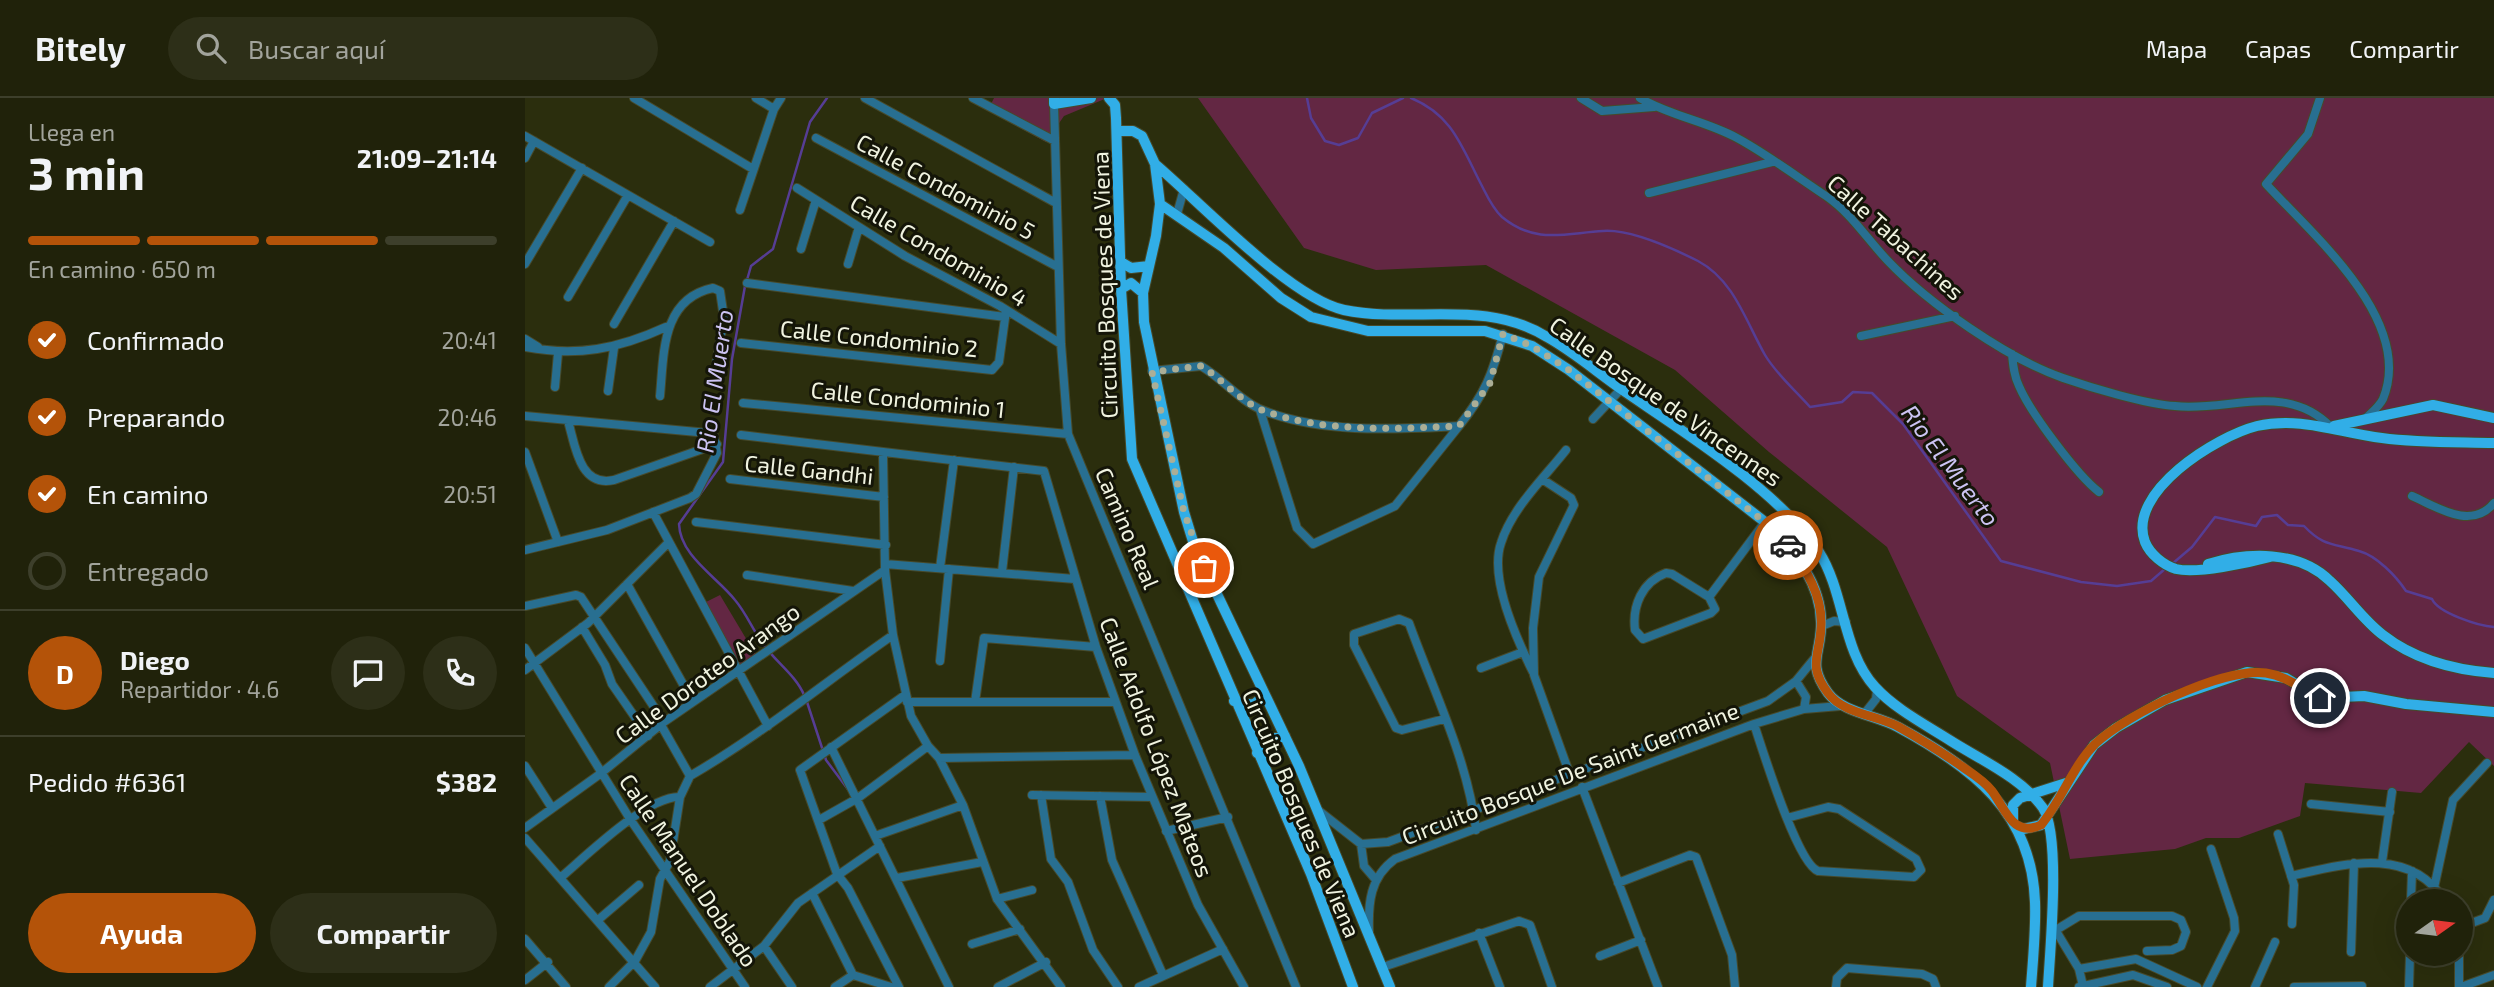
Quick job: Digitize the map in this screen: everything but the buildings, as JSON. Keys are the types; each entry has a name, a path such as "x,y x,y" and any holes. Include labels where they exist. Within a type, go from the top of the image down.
{"main road":[{"path":"1054,101 1091,98"},
{"path":"1109,98 1115,105 1117,131"},
{"name":"Circuito Bosques de Viena","path":"1353,987 1311,874 1234,701 1132,459 1121,289 1117,131 1133,131 1142,136 1154,164 1160,204 1143,293 1152,372 1195,548 1319,811 1390,987"},
{"name":"Calle Bosque de Vincennes","path":"1154,164 1275,270 1317,299 1342,309 1372,313 1465,313 1511,320 1547,336 1776,502 1804,529 1822,556 1859,663 1877,690 2030,795 2048,817"},
{"name":"Calle Bosque de Vincennes","path":"1160,204 1224,248 1281,298 1311,317 1367,331 1485,331 1503,334 1532,346 1611,402 1765,522 1802,564 1818,600 1822,626 1814,659"},
{"path":"1121,262 1131,268 1149,266"},
{"path":"1121,289 1131,284 1143,293"},
{"path":"2331,427 2433,405 2494,418"},
{"path":"2494,443 2380,438 2297,422 2254,427 2211,445 2190,460 2147,505 2142,534 2147,548 2158,559 2177,569 2241,565 2270,557 2303,563 2329,579 2369,623 2410,653 2457,669 2494,673"},
{"path":"1814,659 1818,676 1828,694 1840,706 1898,726 1968,770 1990,789 2014,825 2026,846 2033,881 2035,902 2031,987"},
{"path":"2014,825 2032,829 2048,817 2066,783 2094,745 2138,714 2188,691 2247,672 2286,678 2320,698 2364,696 2406,704 2494,712"},
{"path":"1234,701 1253,705 1265,695"},
{"path":"1257,753 1267,739 1285,736"},
{"path":"2014,825 2011,815 2013,805 2020,798 2066,783"},
{"path":"2048,817 2054,927 2048,987"}],"street":[{"path":"634,98 753,169"},
{"path":"755,98 774,109"},
{"path":"740,210 774,109 781,98"},
{"path":"865,98 1056,203"},
{"path":"973,98 1055,141"},
{"path":"1581,98 1602,111 1654,107"},
{"name":"Calle Tabachines","path":"1640,98 1654,107 1739,139 1842,208 1887,260 1955,316 2034,367 2066,379 2173,406 2197,407 2238,400 2279,403 2317,412 2331,427"},
{"path":"2320,98 2308,134 2266,184 2346,272 2374,312 2388,360 2388,382 2382,402 2363,421"},
{"name":"Camino Real","path":"1054,101 1061,344 1068,434 1296,987"},
{"path":"525,136 711,242"},
{"name":"Calle Condominio 5","path":"816,138 1058,267"},
{"path":"525,158 534,141"},
{"path":"1649,193 1772,162"},
{"path":"525,264 582,169"},
{"name":"Calle Condominio 4","path":"797,188 1005,314 1061,344"},
{"path":"1178,214 1184,189"},
{"path":"568,297 628,195"},
{"path":"801,250 816,200"},
{"path":"614,324 674,221"},
{"path":"848,264 859,227"},
{"path":"747,283 1005,314"},
{"path":"525,347 558,353 586,353 614,348 666,327 687,300 703,290 717,289 724,318 715,370"},
{"name":"Calle Condominio 2","path":"741,343 992,370 999,362 1005,314"},
{"path":"1861,336 1955,316"},
{"path":"660,396 666,327"},
{"path":"1260,410 1297,528 1313,544 1395,506 1490,383 1503,334"},
{"path":"525,339 543,350"},
{"path":"608,391 614,348"},
{"path":"555,387 558,353"},
{"path":"2012,354 2019,388 2082,479 2099,492"},
{"path":"1152,372 1201,366 1260,410 1332,425 1367,429 1459,426"},
{"path":"1593,419 1621,389"},
{"name":"Calle Condominio 1","path":"743,403 1068,434"},
{"path":"525,416 712,435 717,444 715,460 694,497 607,530 525,551"},
{"path":"568,421 582,467 590,476 602,481 614,480 717,444"},
{"path":"741,435 1014,467 1002,572"},
{"path":"1566,450 1515,515 1499,552 1499,580 1570,775"},
{"path":"525,452 558,542"},
{"path":"883,452 885,567 893,635 906,698 928,746 939,758 963,805 996,899 1046,962 1061,987"},
{"path":"940,661 944,568 954,460"},
{"name":"Calle Adolfo López Mateos","path":"1014,467 1044,471 1096,647 1135,755 1198,905 1244,987"},
{"name":"Calle Gandhi","path":"730,479 884,497"},
{"path":"1534,675 1533,628 1539,577 1574,505 1571,498 1542,480"},
{"path":"2412,496 2458,517 2477,516 2494,503"},
{"path":"653,512 768,726"},
{"path":"1710,597 1765,522"},
{"path":"696,523 885,545"},
{"path":"525,670 582,628 669,542"},
{"path":"885,567 944,568 1075,579"},
{"name":"Calle Doroteo Arango","path":"525,828 600,774 662,724 783,642 885,567"},
{"path":"1672,574 1710,597 1715,609 1711,613 1649,640 1643,639 1635,630 1638,600 1647,584 1660,576 1672,574"},
{"path":"747,575 853,591"},
{"path":"627,584 693,702"},
{"path":"525,606 576,595 595,615 662,724 690,776"},
{"path":"1444,719 1398,730 1371,682 1352,639 1355,634 1405,619 1444,719 1474,812 1476,830"},
{"path":"1822,626 1825,622 1846,622"},
{"path":"582,628 605,664 612,684 648,736"},
{"path":"609,987 635,961 650,933 660,879 670,860 680,797 690,776 744,745 806,696 893,635"},
{"path":"975,702 984,638 1096,647"},
{"name":"Calle Manuel Doblado","path":"525,648 600,774 745,987"},
{"path":"1481,668 1523,652"},
{"path":"1319,811 1361,844 1388,842 1768,701 1796,681 1814,659"},
{"path":"1796,681 1806,697 1804,709"},
{"path":"1865,713 1876,699 1877,690"},
{"path":"899,987 848,888 837,874 800,770 818,755 906,698 975,702 1115,702"},
{"name":"Circuito Bosque De Saint Germaine","path":"1375,880 1383,868 1395,859 1582,787 1754,724 1804,709 1840,706"},
{"path":"1754,724 1787,818 1807,863 1814,869 1914,877 1921,870 1916,859 1839,809 1828,807 1787,818"},
{"path":"819,820 858,798 928,746"},
{"path":"829,748 858,798 949,987"},
{"path":"939,758 1135,755"},
{"path":"2291,876 2354,863 2382,862 2412,871 2434,888 2453,800 2487,763"},
{"path":"525,766 552,808"},
{"path":"1582,787 1658,987"},
{"path":"2382,862 2392,792"},
{"path":"1118,987 1093,950 1068,882 1051,859 1037,795 1152,797"},
{"path":"1100,796 1112,860 1163,975"},
{"path":"560,878 630,819 667,799 680,797"},
{"path":"2311,804 2390,812"},
{"path":"875,836 963,805"},
{"path":"1166,831 1228,817"},
{"path":"2278,834 2291,876 2292,923"},
{"path":"525,838 655,987"},
{"path":"1361,844 1364,866 1375,880 1370,895 1369,935"},
{"path":"710,987 764,946 798,903 880,846"},
{"path":"2207,987 2235,931 2234,918 2211,849"},
{"path":"1618,883 1690,855 1696,857 1732,955 1735,987"},
{"path":"897,878 982,862"},
{"path":"2351,952 2354,863"},
{"path":"2411,889 2412,871"},
{"path":"598,920 639,885"},
{"path":"996,899 1032,890"},
{"path":"812,893 853,975 891,987"},
{"path":"2473,922 2485,918 2494,900"},
{"path":"2147,951 2172,950 2181,946 2186,932 2181,920 2172,916 2099,914 2079,916 2054,927 2079,969 2081,986 2133,975 2166,987 2171,975"},
{"path":"1383,967 1519,921 1526,922 1552,987"},
{"path":"972,944 1020,929"},
{"path":"1479,933 1500,987"},
{"path":"525,939 548,962 566,987"},
{"path":"1599,957 1641,940"},
{"path":"2255,987 2275,942"},
{"path":"764,946 792,987"},
{"path":"1139,987 1223,949"},
{"path":"2079,969 2137,959 2197,987"},
{"path":"525,980 548,962"},
{"path":"998,987 1046,962"},
{"path":"2409,987 2410,966"},
{"path":"2459,966 2460,987 2494,975"},
{"path":"1836,987 1841,971 1847,968 1922,974 1933,979 1936,987"},
{"path":"837,987 853,975"},
{"path":"2294,987 2362,986"}],"shaded area":[{"path":"994,98 1107,98 1064,116 1046,142 988,110"},
{"path":"1198,98 2494,98 2494,766 2469,742 2421,793 2305,783 2300,816 2239,838 2206,838 2175,849 2070,859 2050,763 1957,696 1887,547 1769,452 1675,370 1486,265 1376,270 1304,248"},
{"path":"720,595 757,657 739,670 702,604"}],"waterway":[{"name":"Rio El Muerto","path":"747,280 751,266 773,249 810,122 827,98"},
{"name":"Rio El Muerto","path":"1307,98 1311,118 1325,141 1339,145 1358,138 1372,113 1403,98"},
{"name":"Rio El Muerto","path":"1411,98 1425,105 1447,123 1493,206 1515,226 1551,235 1603,231 1626,233 1688,256 1710,269 1730,290 1770,362 1810,407 1842,402 1853,392 1872,393 1903,424 2001,561 2081,582 2117,586 2151,581 2166,568"},
{"name":"Rio El Muerto","path":"745,286 732,359 723,462 679,524 681,536 692,556 735,600 766,648 796,681 804,695"},
{"name":"Rio El Muerto","path":"2172,564 2192,547 2215,517 2256,526 2262,517 2277,515 2288,525 2304,526 2323,541 2373,557 2406,591 2432,599 2442,609 2460,618 2494,627"},
{"name":"Rio El Muerto","path":"807,702 826,760 850,792"}],"way so far":[{"path":"1204,568 1184,512 1152,372 1191,365 1201,366 1260,410 1332,425 1367,429 1459,426 1490,383 1503,334 1532,346 1569,370 1765,522 1788,545"}],"route":[{"path":"1788,545 1812,582 1818,600 1822,626 1814,659 1818,676 1828,694 1840,706 1898,726 1968,770 1990,789 2014,825 2023,829 2041,825 2048,817 2066,783 2094,745 2138,714 2165,700 2222,678 2247,672 2286,678 2320,698"}]}
